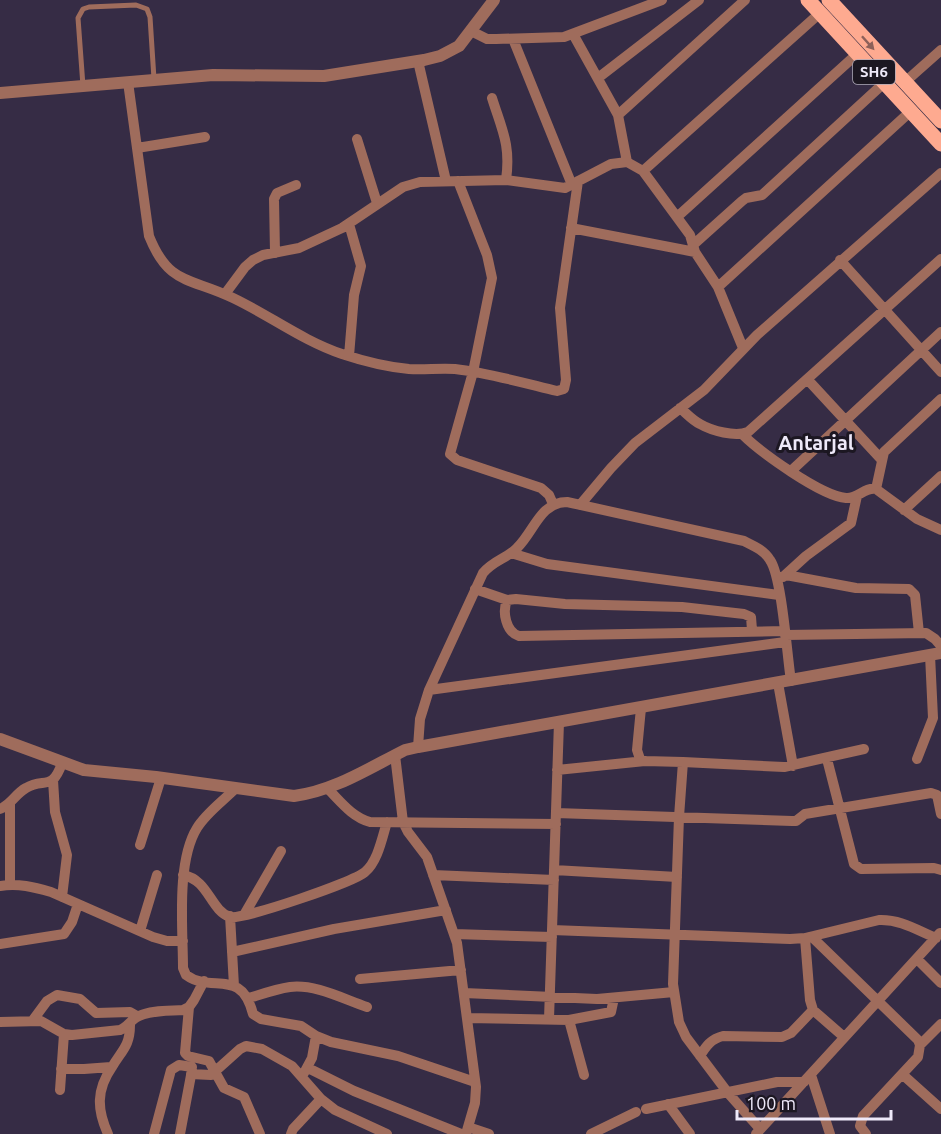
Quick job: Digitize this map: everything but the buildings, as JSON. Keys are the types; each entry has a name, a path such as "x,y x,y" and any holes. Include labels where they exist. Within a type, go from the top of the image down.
{"main road":[{"name":"SH6","path":"808,0 941,144"},
{"name":"SH6","path":"829,0 941,121"}],"street":[{"path":"625,0 632,12"},
{"path":"471,31 487,39 553,38 573,34 662,0"},
{"path":"598,78 699,0"},
{"path":"618,115 745,0"},
{"path":"0,93 213,75 324,76 418,61 440,56 459,46 491,1"},
{"path":"643,171 820,13"},
{"path":"573,34 618,115 627,162"},
{"path":"128,82 149,236 157,256 169,270 185,280 225,294 328,348 349,356 400,367 473,372 557,391 564,389 566,380 560,308 575,183 513,39"},
{"path":"905,82 941,50"},
{"path":"677,218 857,54"},
{"path":"418,61 446,181"},
{"path":"694,249 742,201 762,195 884,83"},
{"path":"492,98 507,145 506,180"},
{"path":"718,287 910,111"},
{"path":"137,148 205,137"},
{"path":"357,139 377,203"},
{"path":"225,294 245,267 263,255 299,248 349,224 403,187 420,182 506,180 566,188 610,164 627,162 643,171 690,235 694,249 718,287 743,348"},
{"path":"580,504 634,443 704,390 743,348 941,173"},
{"path":"458,181 487,255 492,278 473,372 450,453 457,460 541,488 549,495 553,504"},
{"path":"275,253 274,200 277,193 296,185"},
{"path":"349,224 361,266 354,295 349,356"},
{"path":"571,228 694,249"},
{"path":"680,408 701,425 735,434 742,434 754,428 941,259"},
{"path":"840,260 941,372"},
{"path":"791,471 941,332"},
{"path":"808,380 881,459"},
{"path":"876,489 881,459 888,446 941,399"},
{"path":"742,434 765,455 832,495 849,498 868,489 876,489 904,510 941,530"},
{"path":"904,510 941,476"},
{"path":"793,766 784,682 785,636 779,595 782,578 806,556 851,523 857,496"},
{"path":"418,747 420,719 429,690 483,573 489,565 511,553 527,536 547,508 553,504 567,502 580,504 744,541 765,554 782,578"},
{"path":"511,553 547,564 779,595"},
{"path":"782,578 856,588 909,589 915,594 919,633"},
{"path":"476,589 507,600 565,604 672,606 744,614 751,617 752,630"},
{"path":"507,600 504,611 510,630 519,636 644,635 752,630 785,636"},
{"path":"429,690 785,636 919,633 930,635 941,646"},
{"path":"0,739 84,770 294,796 328,789 395,755 418,747 936,654 933,718 917,759"},
{"path":"641,708 637,750 640,759 645,761"},
{"path":"549,1020 559,722"},
{"path":"557,770 645,761 772,768 827,759 864,749"},
{"path":"395,755 403,822 426,857 454,934 461,970 475,1082 475,1103 465,1132"},
{"path":"827,759 852,859 858,867 941,870"},
{"path":"454,934 552,933 675,936 808,937 879,920 889,920 939,935 758,1132 700,1056 679,1022 674,992 675,936 679,817 683,762"},
{"path":"62,763 58,774 52,780 24,788 5,806 5,885 34,887 167,941 183,941"},
{"path":"140,845 161,778"},
{"path":"52,780 55,812 67,855 62,897"},
{"path":"236,788 196,830 188,855 183,875 183,968 186,975 191,979 222,982 234,986 249,998 256,1017 301,1026 316,1036 332,1042 398,1056 475,1082"},
{"path":"328,789 359,819 370,822 679,817 796,821 805,814 931,793 937,795 941,814"},
{"path":"183,875 195,878 220,909 230,916 244,915 280,905 363,874 373,861 387,822"},
{"path":"244,915 281,851"},
{"path":"140,931 157,875"},
{"path":"433,875 677,877"},
{"path":"0,944 64,934 72,922 78,904"},
{"path":"232,952 334,929 446,910"},
{"path":"230,916 234,986"},
{"path":"808,937 879,1001 920,1045"},
{"path":"808,937 810,1000 813,1010 844,1038"},
{"path":"917,959 941,983"},
{"path":"360,979 461,970"},
{"path":"180,1134 192,1066 184,1048 189,1007 204,981"},
{"path":"249,998 301,987 324,992 367,1007"},
{"path":"464,993 614,998 674,992"},
{"path":"33,1020 47,1001 57,995 80,999 96,1013 124,1012 134,1020"},
{"path":"467,1018 569,1020 611,1012 614,998"},
{"path":"0,1022 41,1021 64,1034 72,1035 120,1030 134,1020 189,1007"},
{"path":"700,1056 715,1038 723,1036 782,1037 791,1033 813,1010"},
{"path":"108,1134 101,1117 100,1107 104,1083 111,1067 128,1043 134,1020"},
{"path":"569,1020 584,1075"},
{"path":"866,1134 860,1126 863,1116 918,1057 920,1045 941,1024"},
{"path":"60,1090 64,1034"},
{"path":"316,1036 305,1072 321,1099 334,1110 387,1134"},
{"path":"192,1066 206,1076 215,1072 240,1049 254,1046 305,1072 354,1091 465,1132 489,1134"},
{"path":"154,1134 171,1070 179,1065 192,1066 206,1059 212,1065 224,1089 244,1097 260,1134"},
{"path":"61,1069 111,1067"},
{"path":"902,1074 941,1109"},
{"path":"591,1134 641,1111 668,1104 807,1078"},
{"path":"807,1078 830,1134"},
{"path":"291,1134 321,1099"},
{"path":"668,1104 690,1134"}],"lane":[{"path":"83,86 78,18 83,9 88,7 136,5 147,9 150,17 154,80"}],"district":[{"name":"Antarjal","path":"816,443"}]}
